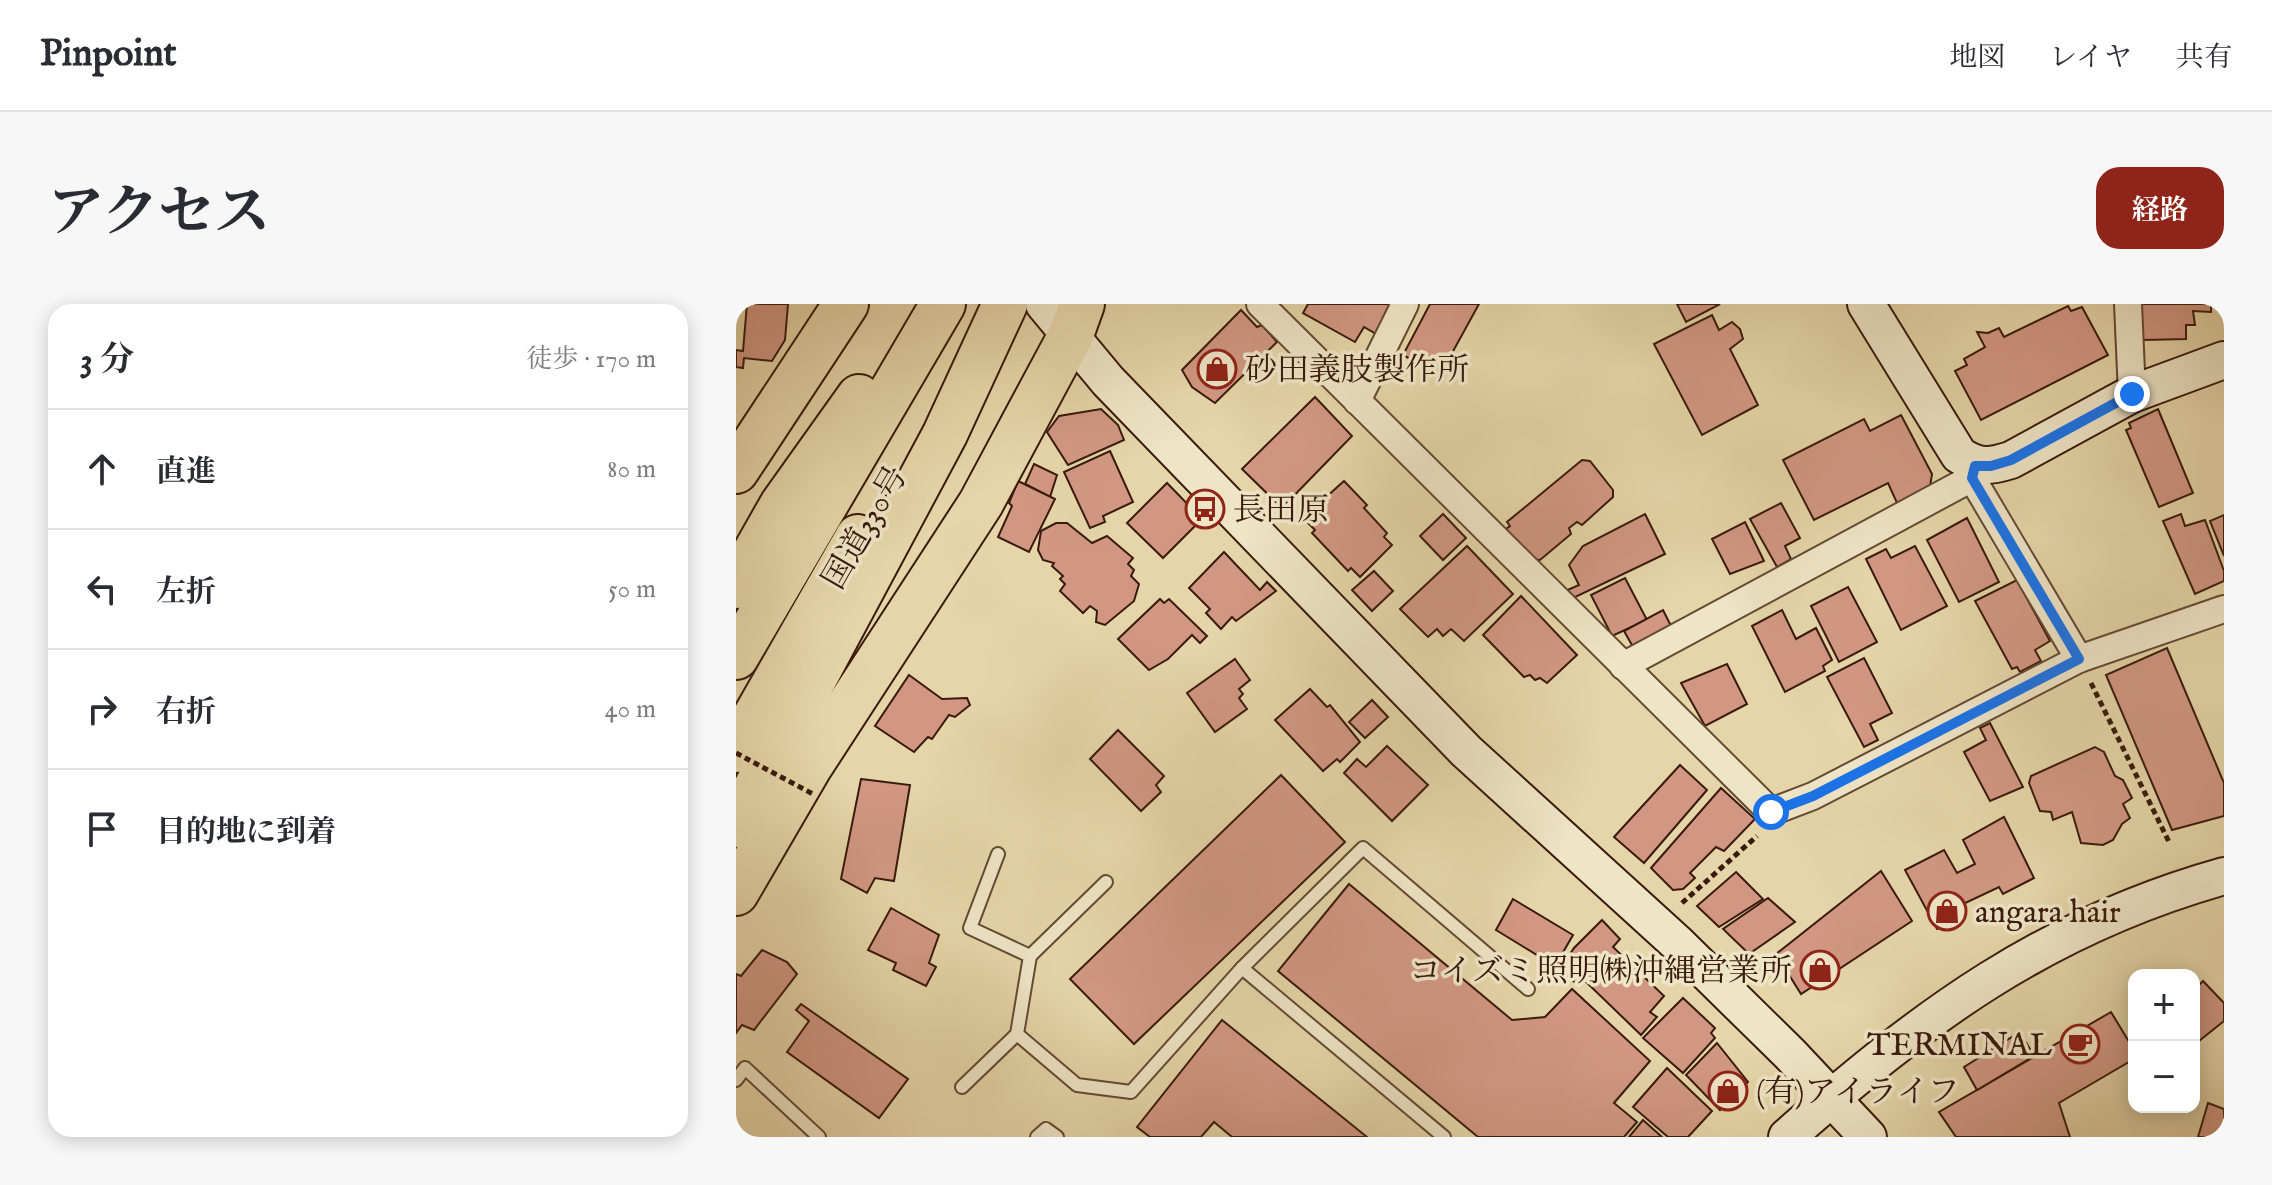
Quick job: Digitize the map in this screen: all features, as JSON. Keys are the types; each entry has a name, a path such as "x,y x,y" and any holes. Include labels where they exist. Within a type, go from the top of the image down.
{"highway":[{"path":"736,471 846,304"},
{"path":"736,586 782,505 926,304"},
{"name":"国道330号","path":"736,657 943,304"},
{"name":"国道330号","path":"736,752 994,304"},
{"path":"736,825 945,434 1005,304"},
{"path":"736,893 810,766 969,524 1064,315"}],"street":[{"path":"1260,304 1771,812 1813,796 2079,659 2224,609"},
{"path":"1357,401 1405,304"},
{"path":"1866,304 1959,455 1974,472 2079,659"},
{"path":"2128,304 2132,394"},
{"path":"1064,315 1119,392 1456,741 1677,943 1832,1097 1868,1137"},
{"path":"1623,666 1974,472 2011,460 2132,394 2224,360"},
{"path":"1787,1137 1911,1031 2017,962 2092,923 2224,876"}],"lane":[{"path":"1017,1034 1077,1085 1131,1092 1242,968 1363,848 1528,989"},
{"path":"998,854 970,928 1030,956"},
{"path":"962,1087 1017,1034 1030,956 1106,882"},
{"path":"1242,968 1444,1137"},
{"path":"736,1080 745,1068 819,1137"},
{"path":"1037,1137 1046,1129 1057,1137"}],"path":[{"path":"2079,659 2170,844"},
{"path":"736,752 813,794"},
{"path":"1682,903 1767,826 1771,812"}],"building":[{"path":"747,304 788,304 785,340 772,361 744,358 743,368 736,367 736,350 743,351"},
{"path":"1308,304 1391,304 1378,335 1364,327 1355,342 1303,313"},
{"path":"1430,304 1479,304 1440,375 1403,355"},
{"path":"1677,304 1720,304 1686,322"},
{"path":"2141,304 2211,304 2211,312 2193,311 2195,325 2186,325 2186,339 2143,340"},
{"path":"2068,306 2071,311 2082,307 2108,355 1981,420 1955,371 1967,365 1964,359 1985,347 1977,332 1988,333 1999,328 2004,337"},
{"path":"1241,310 1257,327 1262,325 1277,342 1215,403 1192,387 1182,370"},
{"path":"1712,315 1719,330 1732,322 1740,329 1743,339 1730,349 1758,405 1702,435 1654,344"},
{"path":"1315,397 1352,436 1282,508 1242,469"},
{"path":"1101,409 1118,425 1124,440 1068,465 1047,432 1059,416"},
{"path":"2158,409 2193,493 2159,507 2126,430 2131,428 2129,423"},
{"path":"1901,415 1932,474 1930,487 1897,503 1888,483 1814,520 1783,460 1864,419 1870,431"},
{"path":"1110,451 1133,502 1103,516 1105,522 1090,528 1064,472"},
{"path":"1582,460 1590,461 1613,490 1613,497 1582,525 1577,522 1569,528 1571,534 1540,560 1532,559 1506,529 1510,526 1507,522"},
{"path":"1034,464 1057,475 1050,497 1025,484"},
{"path":"1018,481 1055,499 1029,552 998,537 1012,506 1009,503"},
{"path":"1344,481 1367,505 1364,508 1387,533 1384,537 1392,545 1360,577 1351,568 1348,571 1312,533 1315,530 1303,518"},
{"path":"1167,483 1202,519 1163,558 1127,523"},
{"path":"1781,503 1800,538 1785,546 1791,559 1777,567 1750,519"},
{"path":"1443,514 1466,538 1443,560 1420,536"},
{"path":"1645,514 1665,554 1567,601 1563,592 1579,585 1569,565 1583,546"},
{"path":"2181,514 2185,526 2205,520 2224,571 2224,581 2195,594 2163,521"},
{"path":"2224,515 2224,556 2210,521"},
{"path":"1967,518 1999,582 1959,602 1927,540"},
{"path":"1745,522 1764,561 1730,574 1712,539"},
{"path":"1056,523 1067,523 1092,543 1107,536 1133,558 1128,564 1134,570 1131,576 1139,584 1134,601 1105,625 1096,622 1097,611 1090,606 1083,613 1060,591 1065,584 1060,579 1063,576 1052,566 1054,563 1043,560 1038,550 1041,531"},
{"path":"1467,546 1513,594 1464,641 1451,629 1443,636 1437,629 1428,637 1400,609"},
{"path":"1915,546 1947,606 1901,630 1866,559 1886,549 1891,558"},
{"path":"1224,552 1260,590 1267,582 1276,591 1236,621 1232,617 1221,629 1206,613 1210,609 1189,588"},
{"path":"1374,571 1393,591 1372,611 1352,590"},
{"path":"1625,578 1647,620 1612,636 1591,595"},
{"path":"2017,580 2050,641 2035,650 2041,661 2020,672 2017,667 2012,669 1975,601"},
{"path":"1848,587 1877,642 1839,662 1811,606"},
{"path":"1521,596 1577,655 1547,683 1530,675 1524,677 1483,635"},
{"path":"1160,599 1164,603 1169,599 1207,636 1200,643 1192,635 1168,659 1149,670 1118,639"},
{"path":"1663,610 1672,628 1633,647 1624,631"},
{"path":"1782,610 1796,639 1816,628 1832,660 1823,666 1825,671 1785,692 1752,626"},
{"path":"2167,648 2224,783 2224,816 2172,830 2106,675"},
{"path":"1864,658 1892,713 1870,724 1878,740 1864,747 1827,677"},
{"path":"1235,659 1250,680 1239,689 1243,694 1239,698 1247,709 1215,732 1187,693"},
{"path":"1727,664 1747,704 1705,726 1681,683"},
{"path":"909,675 942,699 967,698 970,705 955,717 949,715 932,739 928,737 914,752 875,726"},
{"path":"1310,689 1327,707 1330,705 1360,742 1340,762 1337,759 1323,771 1275,720"},
{"path":"1372,700 1388,717 1365,738 1349,722"},
{"path":"1990,723 2023,787 1990,801 1964,752 1986,740 1980,728"},
{"path":"1118,730 1164,776 1156,785 1161,792 1141,811 1090,759"},
{"path":"1387,746 1428,785 1392,821 1344,773 1357,759 1366,767"},
{"path":"2095,747 2104,752 2115,776 2123,780 2132,798 2123,804 2130,818 2122,824 2113,840 2103,845 2081,843 2072,812 2053,820 2051,812 2040,811 2029,783 2031,776"},
{"path":"1680,765 1707,790 1644,863 1614,837"},
{"path":"1281,775 1345,842 1134,1044 1070,979"},
{"path":"861,779 910,785 894,881 875,878 867,893 841,879"},
{"path":"1721,788 1755,819 1724,851 1716,847 1690,873 1695,878 1683,889 1673,890 1651,868"},
{"path":"2004,817 2034,878 2003,894 1999,887 1963,904 1966,914 1937,929 1905,870 1944,850 1957,873 1975,864 1963,840"},
{"path":"1881,871 1912,921 1801,994 1776,954"},
{"path":"1736,872 1763,899 1719,927 1697,906"},
{"path":"1349,884 1512,1020 1545,1017 1572,989 1650,1061 1614,1103 1637,1122 1624,1137 1478,1137 1278,971"},
{"path":"1768,898 1795,922 1749,954 1723,929"},
{"path":"1513,899 1573,935 1555,966 1496,930"},
{"path":"891,908 939,935 929,963 936,967 926,986 893,970 896,963 868,950"},
{"path":"1602,920 1620,939 1613,947 1664,996 1650,1012 1657,1017 1641,1035 1582,978 1576,983 1559,971 1574,948"},
{"path":"762,950 787,962 797,974 754,1030 742,1025 736,1033 736,974 741,976"},
{"path":"2203,981 2224,1003 2224,1021 2200,1040 2200,984"},
{"path":"1683,998 1715,1028 1711,1033 1715,1038 1683,1073 1643,1038"},
{"path":"801,1004 908,1079 879,1118 787,1052 809,1021 796,1010"},
{"path":"2111,1012 2128,1040 2128,1063 2059,1103 2070,1137 1956,1137 1939,1112"},
{"path":"1222,1020 1367,1137 1232,1137 1214,1122 1201,1137 1150,1137 1137,1127"},
{"path":"2020,1032 2034,1056 1977,1090 1964,1067"},
{"path":"1717,1043 1748,1082 1720,1110 1686,1075"},
{"path":"1667,1068 1712,1111 1688,1137 1668,1137 1633,1107"},
{"path":"2208,1103 2224,1109 2224,1137 2198,1137"},
{"path":"1643,1120 1662,1137 1629,1137"}],"place":[{"name":"砂田義肢製作所","path":"1217,369"},
{"name":"長田原","path":"1205,509"},
{"name":"angara hair","path":"1947,911"},
{"name":"コイズミ照明㈱沖縄営業所","path":"1820,970"},
{"name":"TERMINAL","path":"2080,1044"},
{"name":"(有)アイライフ","path":"1728,1091"}],"route":[{"path":"1771,812 1813,796 2079,659 1972,478 1975,466 1991,466 2011,460 2132,394"}]}
